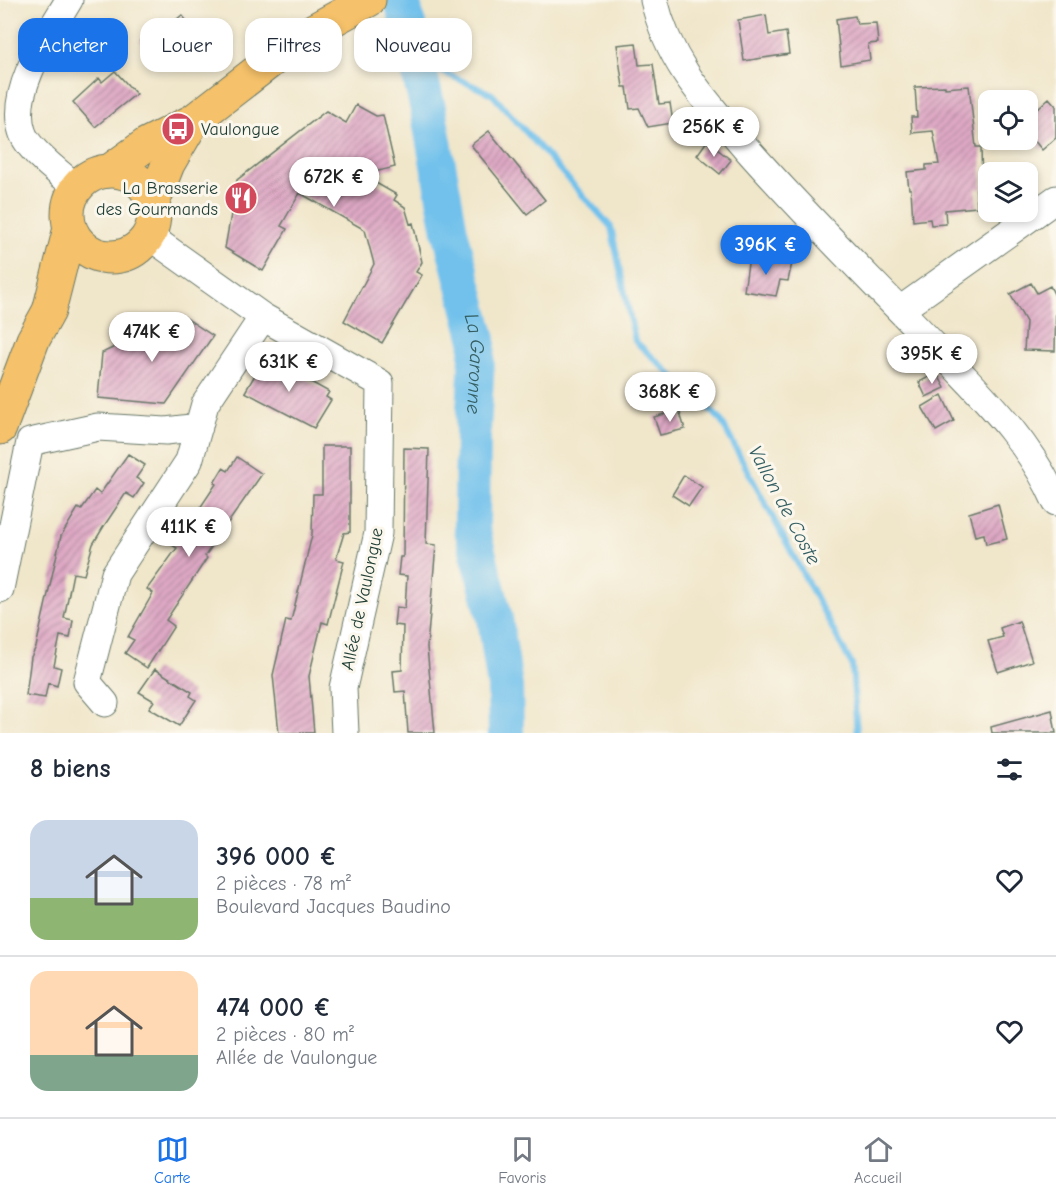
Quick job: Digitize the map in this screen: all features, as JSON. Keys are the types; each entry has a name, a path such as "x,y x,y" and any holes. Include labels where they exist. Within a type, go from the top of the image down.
{"main road":[{"path":"111,170 147,144 193,121 303,36 368,0"},
{"path":"49,311 109,258 132,252 149,236 153,225 153,202 168,164 193,121"},
{"path":"109,258 85,249 70,228 67,214 76,187 98,172 111,170 124,172 137,179 147,189 153,202"},
{"path":"0,428 33,340 49,311 70,228"}],"street":[{"path":"69,0 36,56 21,95 22,131 30,144 76,187"},
{"path":"654,0 660,27 677,63 702,97 762,166 1004,418 1044,474 1056,502"},
{"path":"900,310 1056,199"},
{"name":"Allée de Vaulongue","path":"149,236 263,317 380,383 378,533 343,688 345,733"},
{"path":"105,702 87,682 115,574 189,461 206,404 263,317"},
{"path":"0,589 30,442 98,427 166,431 199,427"}],"water":[{"path":"395,0 413,0 414,18 399,18"}],"building":[{"path":"766,15 769,35 786,32 789,54 744,61 738,20"},
{"path":"855,16 857,24 876,23 878,43 868,44 870,60 841,65 836,19"},
{"path":"636,43 639,65 653,64 659,104 670,103 673,123 648,127 639,108 630,109 627,87 623,87 617,45"},
{"path":"116,72 136,94 95,127 73,102 99,78 102,82"},
{"path":"969,86 976,147 981,150 981,162 978,162 978,189 976,189 977,207 945,210 946,224 931,225 930,219 913,221 911,189 909,189 907,172 926,170 926,165 939,164 933,131 912,133 911,117 917,117 915,87"},
{"path":"1049,98 1056,106 1056,138 1042,150 1038,145 1038,108"},
{"path":"356,105 376,116 383,115 395,167 362,175 397,195 394,200 405,207 410,224 413,223 422,262 416,272 422,275 382,343 344,321 374,264 365,230 300,193 281,226 287,229 263,271 225,248 237,180 326,111 346,123"},
{"path":"489,131 545,200 527,214 471,145"},
{"path":"707,141 731,160 720,174 697,155"},
{"path":"749,257 792,263 788,281 780,280 776,296 744,291"},
{"path":"1031,283 1037,293 1050,286 1056,298 1055,351 1024,350 1026,322 1010,294"},
{"path":"180,314 213,336 166,404 98,398 102,353 157,327 161,330 173,325"},
{"path":"271,360 329,392 326,397 331,400 314,428 245,392 262,363 267,367"},
{"path":"937,373 945,388 926,397 919,382"},
{"path":"942,395 954,421 936,431 922,407"},
{"path":"679,410 685,429 660,435 654,417"},
{"path":"322,446 350,446 350,532 344,533 336,559 344,561 328,624 322,622 309,676 314,733 279,733 273,675 286,620 291,621 312,535 313,494 322,494"},
{"path":"404,448 429,449 426,544 436,545 427,647 435,733 408,733 405,691 395,692 393,671 402,670 403,626 394,625 396,607 405,608 407,576 398,575 400,557 403,557"},
{"path":"128,454 145,465 136,478 144,483 134,498 126,493 104,526 93,544 84,575 73,573 64,618 73,620 70,638 60,636 54,666 61,668 57,686 48,683 45,698 26,695 31,657 36,647 61,536 78,508 81,510 95,490 100,494"},
{"path":"237,457 262,474 205,556 207,558 166,620 174,626 147,668 125,653 134,640 128,637 153,593 147,589 177,548 172,545 194,508 198,511 216,484 214,483 223,468 228,471"},
{"path":"684,475 702,487 689,506 672,495"},
{"path":"998,504 1007,539 986,544 984,534 975,536 969,513"},
{"path":"1019,621 1032,661 998,672 988,641 1003,637 1000,628"},
{"path":"155,669 192,692 190,696 196,700 179,726 149,708 154,701 139,692"},
{"path":"1052,710 1056,733 992,733 991,727"}],"waterway":[{"name":"La Garonne","path":"402,0 428,109 450,231 478,340 473,430 472,529 495,618 505,687 506,733"},
{"name":"Vallon de Coste","path":"442,72 492,94 611,227 635,341 720,419 852,665 857,733"}],"place":[{"name":"Vaulongue","path":"178,129"},
{"name":"La Brasserie des Gourmands","path":"241,198"}]}
